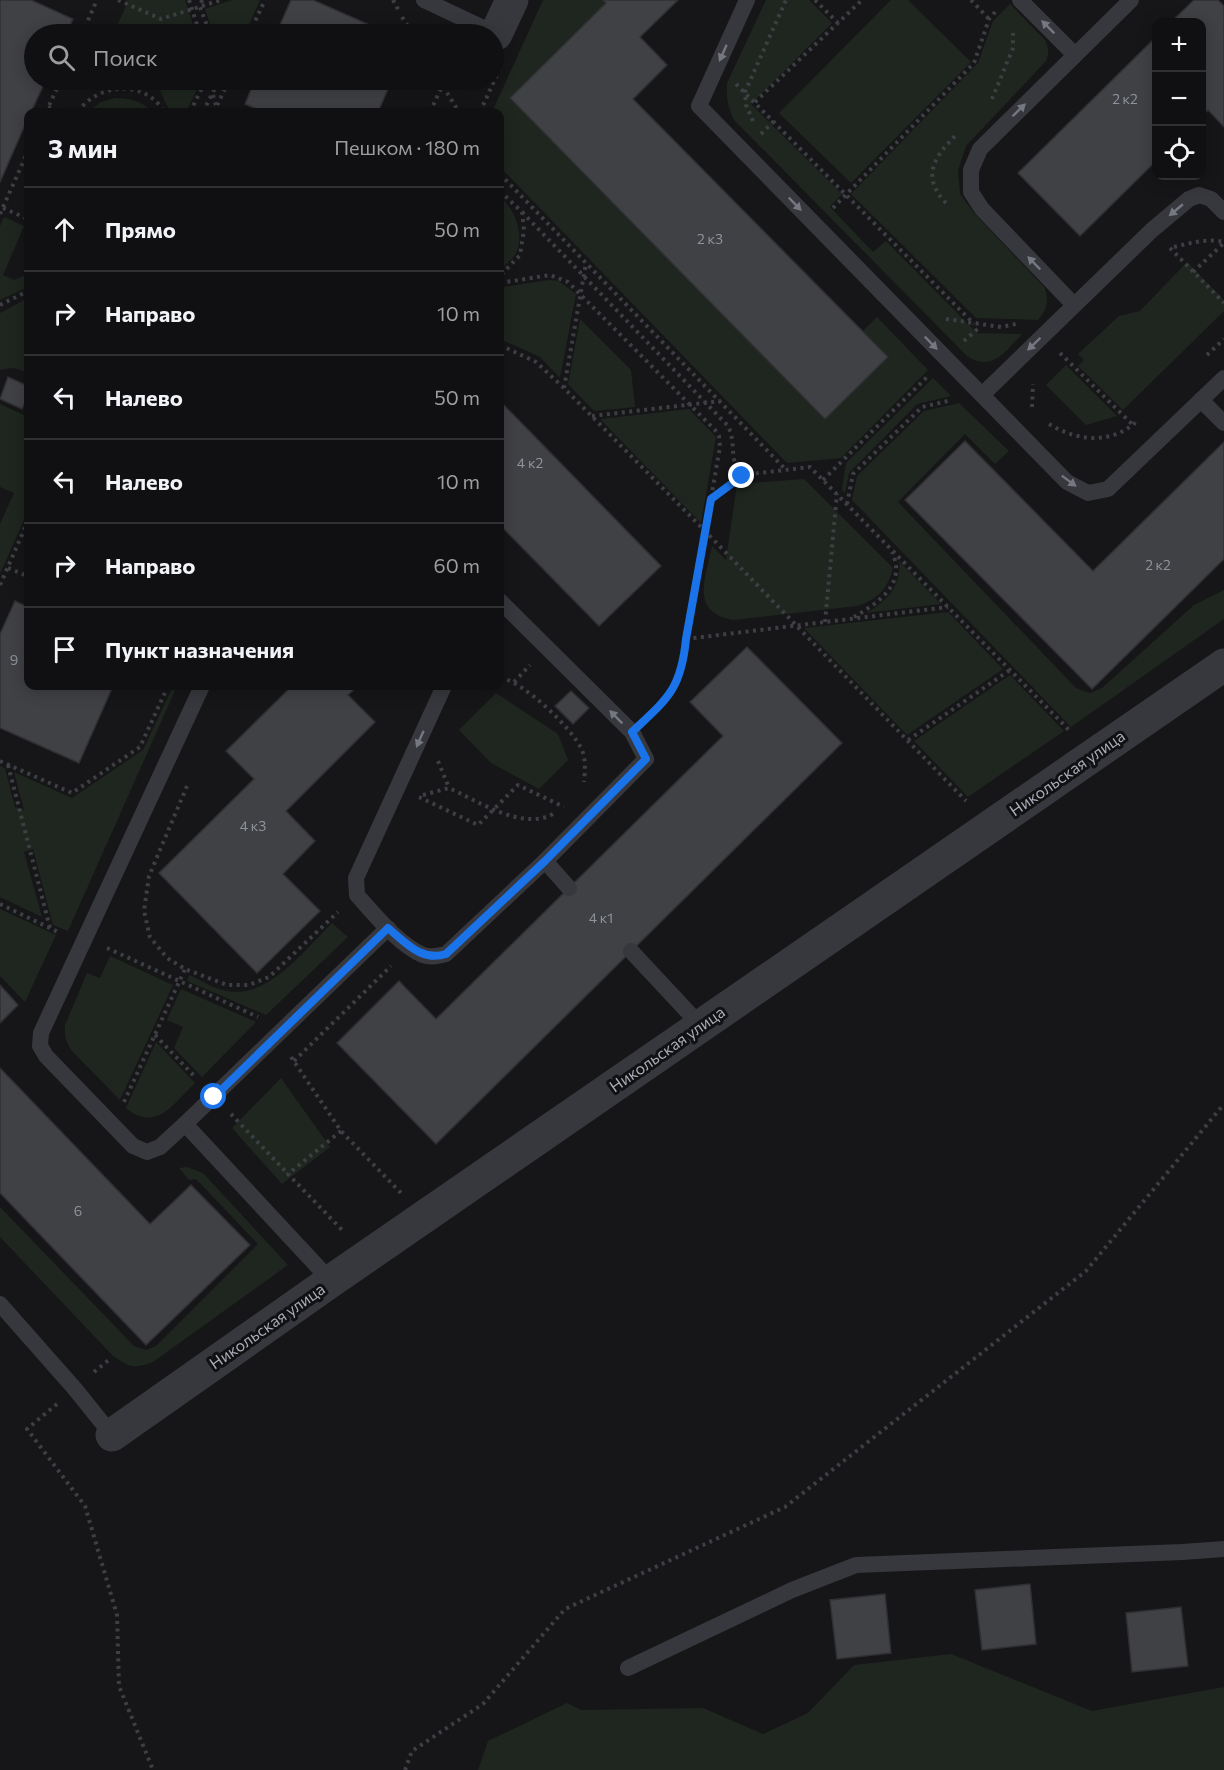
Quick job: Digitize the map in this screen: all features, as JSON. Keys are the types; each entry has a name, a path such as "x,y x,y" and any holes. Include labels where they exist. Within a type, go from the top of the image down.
{"street":[{"path":"501,24 512,0"},
{"name":"Никольская улица","path":"112,1435 331,1281 1224,665"}],"lane":[{"path":"424,0 475,24"},
{"path":"747,0 699,106 1067,482 1088,493 1108,489 1224,378"},
{"path":"1020,0 1075,55"},
{"path":"1074,305 982,209 971,192 971,170 980,149 1131,0"},
{"path":"983,394 1152,230 1189,199 1199,195 1211,199 1224,212"},
{"path":"1201,400 1224,423"},
{"path":"442,690 356,878 357,895 388,928 423,955 435,957 446,954 545,861 646,759 632,732 504,605"},
{"path":"200,690 41,1033 40,1046 46,1056 133,1146 147,1152 160,1147 186,1124 388,928"},
{"path":"545,861 569,888"},
{"path":"631,951 701,1026"},
{"path":"186,1124 331,1281"},
{"path":"0,1304 112,1435"},
{"path":"628,1668 792,1590 856,1565 1224,1549"}],"path":[{"path":"86,24 97,0"},
{"path":"118,0 161,19 221,0"},
{"path":"189,0 197,24"},
{"path":"202,0 200,7 206,24"},
{"path":"254,24 265,0"},
{"path":"815,0 838,23"},
{"path":"755,102 861,0"},
{"path":"971,0 989,19"},
{"path":"770,141 752,119 746,105 745,92 785,1"},
{"path":"816,226 974,63 989,19 999,8"},
{"path":"718,66 974,324"},
{"path":"48,107 56,90"},
{"path":"81,108 98,93 108,90"},
{"path":"134,90 149,96 160,108"},
{"path":"192,108 201,90"},
{"path":"205,108 214,90"},
{"path":"217,108 225,90"},
{"path":"432,108 440,90"},
{"path":"445,90 456,108"},
{"path":"212,94 215,108"},
{"path":"0,214 24,160"},
{"path":"504,178 787,470"},
{"path":"504,195 728,426 734,443 735,468 742,476"},
{"path":"826,199 834,207"},
{"path":"3,208 24,217"},
{"path":"504,272 520,255 524,230 522,212"},
{"path":"1152,230 1224,303"},
{"path":"1170,248 1200,240 1224,243"},
{"path":"1193,272 1224,243"},
{"path":"564,388 586,262"},
{"path":"504,282 550,276 568,282 716,430 719,436 720,447 686,639 684,663 677,683 662,703 632,732"},
{"path":"0,305 24,293"},
{"path":"1042,336 1154,445"},
{"path":"1055,361 1070,346"},
{"path":"504,347 536,362 564,388 968,804"},
{"path":"823,480 946,358"},
{"path":"1032,407 1031,390 1035,380"},
{"path":"847,504 853,474 922,407 983,394 1032,407 1039,414"},
{"path":"591,416 721,401"},
{"path":"1046,422 1065,433 1088,439 1104,439 1119,434 1133,425"},
{"path":"711,499 742,476 810,467 1072,733"},
{"path":"825,622 837,493"},
{"path":"0,583 24,530"},
{"path":"850,619 872,606 889,589 897,568 890,548"},
{"path":"8,568 24,575"},
{"path":"686,639 949,607"},
{"path":"908,740 1010,670"},
{"path":"504,679 514,682 531,694 577,741 585,764 584,782"},
{"path":"0,761 72,794 140,747 166,690"},
{"path":"436,756 449,788"},
{"path":"8,764 50,928"},
{"path":"577,790 592,774"},
{"path":"190,780 149,876 144,911 150,937 167,958 185,969 227,984 249,985 269,977 357,895"},
{"path":"562,805 554,813 537,820 516,818 495,808 449,788 417,796 478,825 495,808 518,785 562,805 582,824"},
{"path":"0,904 66,935 84,940"},
{"path":"294,1060 411,947"},
{"path":"113,1126 185,969"},
{"path":"405,1770 412,1751 483,1704 565,1608 785,1508 1086,1271 1224,1104"},
{"path":"341,1131 288,1174 346,1234"},
{"path":"27,1429 85,1506 117,1615 119,1686 153,1770"}],"shaded area":[{"path":"126,0 185,0 193,24 118,24 128,2"},
{"path":"232,0 260,0 249,24 210,24 205,9"},
{"path":"543,0 603,0 606,3 510,98 825,418 888,358 862,332 877,317 928,370 841,458 787,463 504,171 504,108 494,108 504,90"},
{"path":"766,0 809,0 832,23 751,104 842,194 830,207 873,252 886,241 977,333 1022,334 998,358 984,362 967,356 734,120 728,102 727,83"},
{"path":"891,0 908,0 971,62 851,183 779,113"},
{"path":"1010,4 1045,40 1048,48 1047,58 966,146 958,170 960,194 974,213 1045,288 1046,305 1038,320 976,318 851,194 978,63 993,21"},
{"path":"160,90 197,90 188,108 168,108"},
{"path":"115,98 126,99 136,101 148,108 93,108 101,102"},
{"path":"504,201 514,215 519,230 519,246 511,260 504,266"},
{"path":"4,217 24,226 3,275 14,280 24,276 24,289 0,300 0,226"},
{"path":"1187,262 1224,300 1224,311 1123,410 1078,366 1084,360 1078,354 1119,316 1140,311"},
{"path":"549,280 559,281 576,294 560,378 540,357 504,341 504,287"},
{"path":"24,300 24,371 14,368 0,370 0,313"},
{"path":"580,319 631,370 635,407 594,411 568,384"},
{"path":"1066,365 1117,416 1086,425 1046,385"},
{"path":"933,378 951,396 917,404 849,473 845,493 842,490 846,463"},
{"path":"959,403 1009,451 995,464 965,434 898,502 1076,688 1090,693 1102,688 1194,605 1224,590 1224,619 1071,727 852,500 857,476 924,411"},
{"path":"0,404 24,415 24,520 0,574 0,524 14,493 0,487"},
{"path":"689,409 716,437 701,523 600,419"},
{"path":"804,479 893,568 885,588 876,597 857,606 733,620 719,616 710,610 705,602 704,581 712,546 726,560 737,484"},
{"path":"899,561 941,604 866,613 880,604 895,586"},
{"path":"948,612 1003,669 907,735 804,628"},
{"path":"1010,675 1064,731 968,797 914,741"},
{"path":"171,690 175,690 68,931 53,925 33,849 24,852 42,917 0,897 0,766 5,768 15,807 24,810 14,772 72,798 143,750"},
{"path":"496,693 558,734 568,760 539,789 491,763 459,730"},
{"path":"0,909 56,935 25,1002 0,976"},
{"path":"332,923 348,937 266,1015 187,981 189,975 227,991 242,991 257,987 272,980 285,970"},
{"path":"110,956 173,985 120,1100 72,1051 65,1032 65,1025 87,973 100,978"},
{"path":"181,989 256,1022 202,1077 174,1048 183,1027 167,1020"},
{"path":"156,1042 195,1083 164,1113 146,1118 126,1108"},
{"path":"281,1078 330,1147 282,1184 232,1128"},
{"path":"187,1167 203,1173 288,1265 153,1362 141,1366 128,1365 113,1356 0,1237 0,1207 134,1346 146,1350 156,1346 258,1244 196,1179 189,1180 179,1168"},
{"path":"951,1654 1092,1711 1224,1687 1224,1770 478,1770 488,1741 567,1703 581,1710 703,1708 763,1734 808,1713 854,1665"}],"building":[{"path":"0,0 31,0 73,19 71,24 24,24 24,90 41,90 33,108 24,108 24,127 0,182"},
{"path":"291,0 313,0 367,24 280,24"},
{"path":"603,0 678,0 640,37 667,65 633,99 888,357 825,419 510,98 606,3"},
{"path":"1194,0 1218,0 1224,6 1224,127 1208,110 1206,112 1206,18 1175,18"},
{"path":"1152,41 1152,165 1080,236 1018,173"},
{"path":"251,90 388,90 380,108 254,108 245,104"},
{"path":"8,377 24,384 22,409 0,399"},
{"path":"504,405 661,566 599,626 504,529"},
{"path":"965,441 1093,571 1224,442 1224,559 1092,689 905,500"},
{"path":"15,601 24,605 24,690 111,690 79,763 0,728 0,634"},
{"path":"747,647 842,743 436,1144 337,1043 399,981 436,1019 723,736 690,702"},
{"path":"288,690 354,690 348,695 375,722 286,811 315,841 283,874 320,911 257,973 159,873 254,779 226,751"},
{"path":"571,691 589,708 573,724 555,706"},
{"path":"0,985 18,1005 0,1023"},
{"path":"0,1068 150,1224 191,1185 250,1245 146,1345 0,1193"},
{"path":"1030,1584 1036,1644 982,1650 975,1590"},
{"path":"885,1594 891,1653 837,1659 830,1600"},
{"path":"1181,1607 1188,1666 1132,1672 1126,1613"}],"route":[{"path":"214,1097 388,928 423,955 435,957 446,954 545,861 646,759 632,732 662,703 677,683 684,663 686,639 711,499 742,476"}]}
